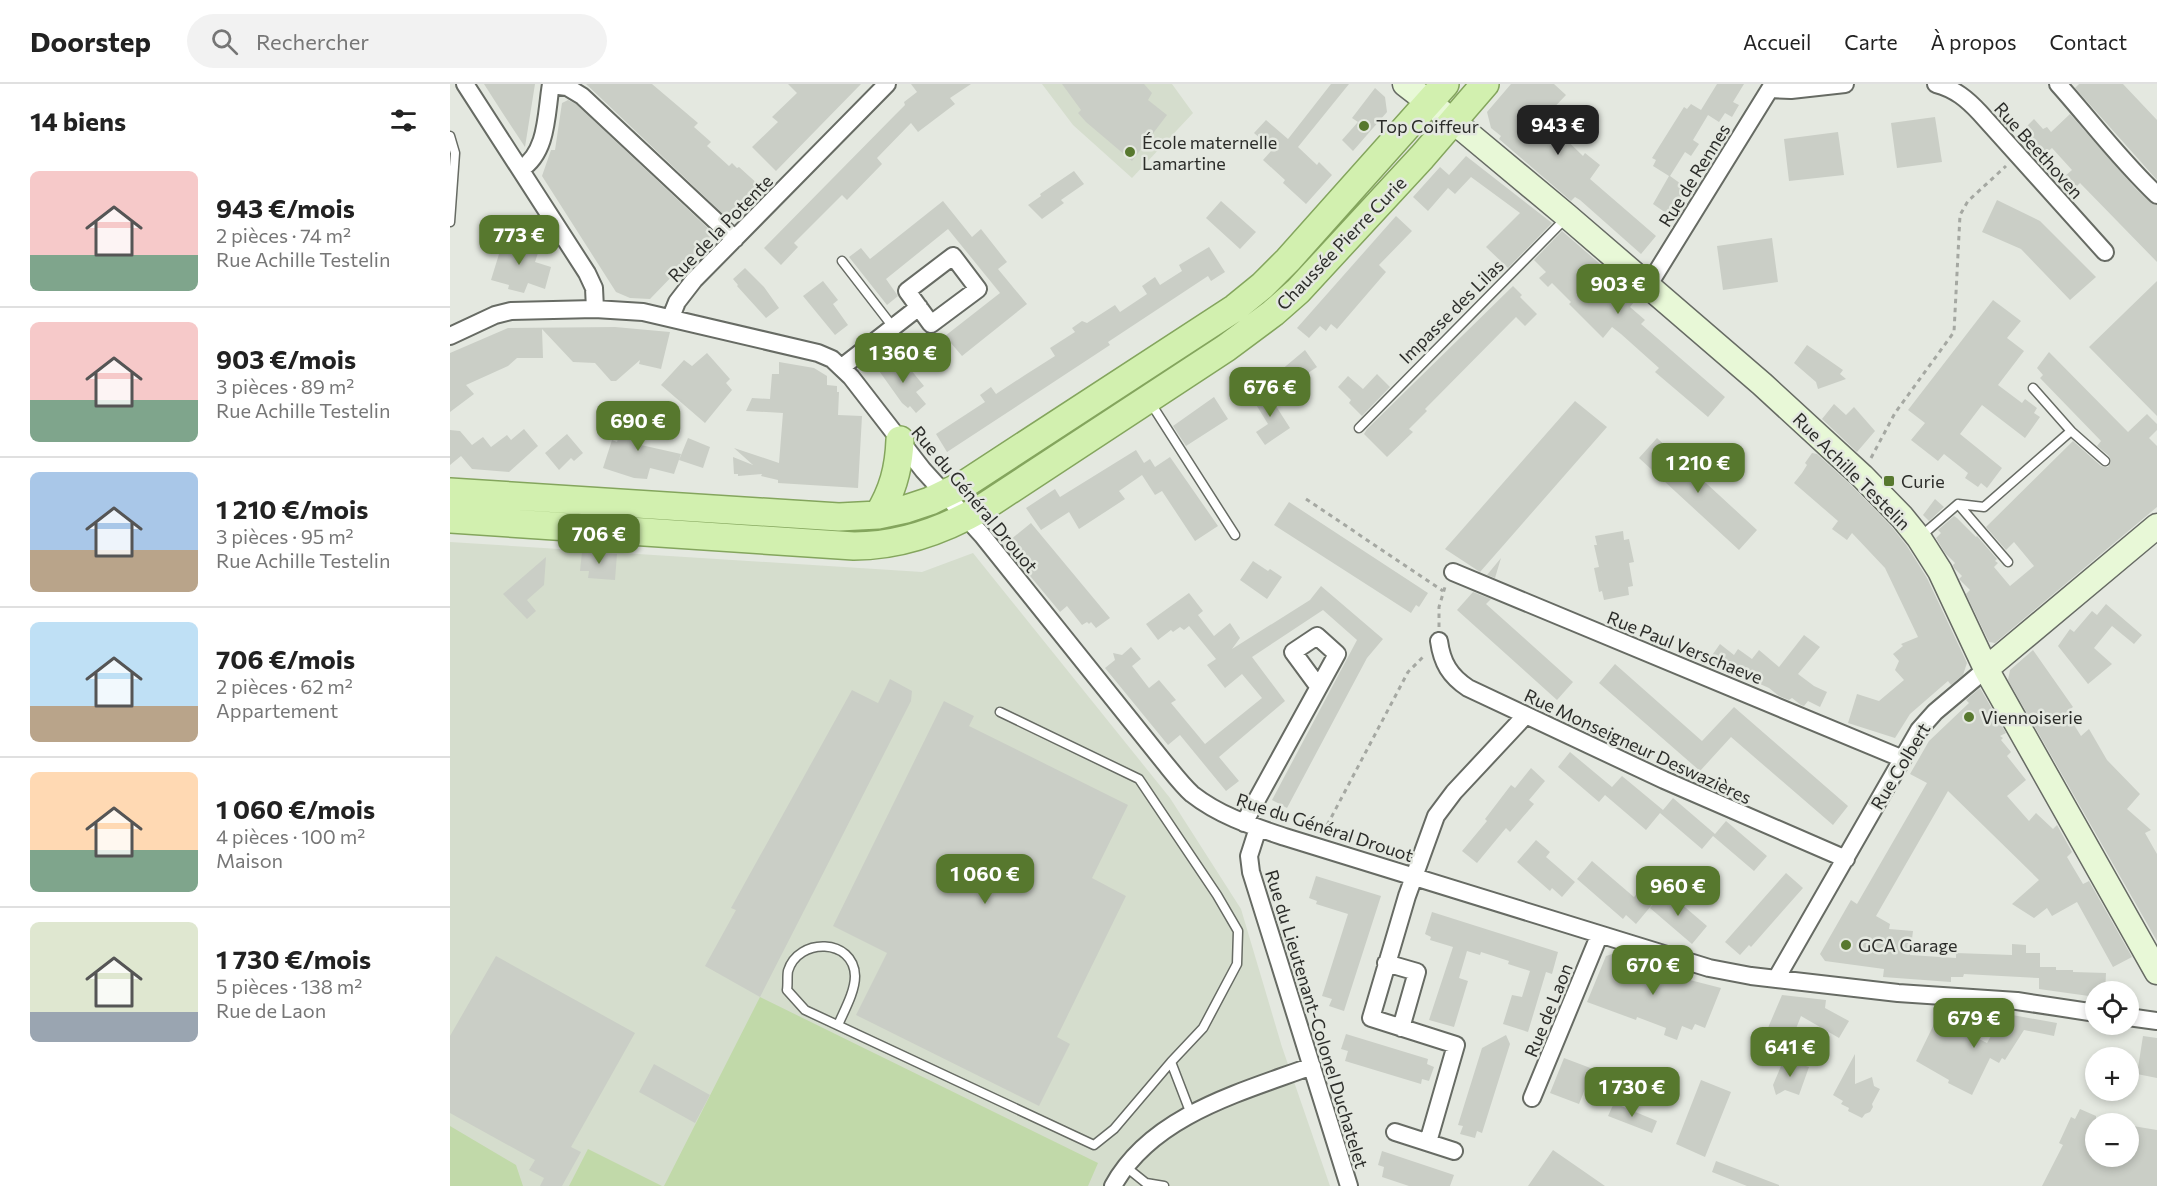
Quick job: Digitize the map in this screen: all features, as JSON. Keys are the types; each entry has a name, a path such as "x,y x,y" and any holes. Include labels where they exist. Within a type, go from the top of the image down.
{"main road":[{"name":"Chaussée Pierre Curie","path":"450,519 866,546 892,543 930,533 966,517 1252,330 1298,291 1422,158 1485,84"},
{"name":"Chaussée Pierre Curie","path":"450,492 854,517 878,515 920,505 986,473 1247,298 1288,260 1437,93"},
{"path":"878,515 888,499 894,481 899,463 900,440"}],"street":[{"path":"465,84 587,273 594,288 595,309"},
{"name":"Rue de la Potente","path":"671,318 685,290 887,84"},
{"name":"Rue Achille Testelin","path":"1405,84 1437,93 1453,121 1762,384 1862,476 1919,538 1940,571 1986,669 2157,972"},
{"path":"1772,86 1791,90 1845,84"},
{"name":"Rue Beethoven","path":"1936,84 1963,96 2105,252"},
{"path":"2058,84 2125,164 2157,195"},
{"path":"521,170 530,164 541,146 551,85 567,87 582,96 735,239"},
{"name":"Rue de Rennes","path":"1648,286 1772,86"},
{"path":"842,367 919,307"},
{"path":"450,336 495,315 511,311 595,309 643,312 671,318"},
{"name":"Rue du Général Drouot","path":"671,318 818,353 842,367 1183,784 1210,807 1251,826 1316,847 1709,968 1776,979 1898,993 2017,1001 2085,1011"},
{"name":"Rue Colbert","path":"1776,979 1927,720 2157,526"},
{"name":"Rue Paul Verschaeve","path":"1453,572 1903,759"},
{"name":"Rue Monseigneur Deswazières","path":"1439,641 1443,662 1453,677 1468,688 1761,824 1846,859"},
{"name":"Rue du Lieutenant-Colonel Duchatelet","path":"1318,686 1251,826 1249,856 1250,867 1349,1186"},
{"path":"1428,1142 1456,1045 1371,1018 1386,963 1436,816 1446,801 1525,716"},
{"name":"Rue de Laon","path":"1532,1098 1599,936"},
{"path":"1386,963 1417,972 1401,1028"},
{"path":"2139,1019 2157,1021"},
{"path":"1113,1186 1126,1167 1161,1134 1191,1114 1231,1096 1312,1066"},
{"path":"1395,1132 1454,1150"}],"lane":[{"path":"450,136 455,153 450,222"},
{"name":"Impasse des Lilas","path":"1359,428 1567,216"},
{"path":"842,261 893,327"},
{"path":"2033,388 2071,431 2106,461"},
{"path":"1148,399 1235,535"},
{"path":"1919,538 1958,504 1984,507 2071,431"},
{"path":"1958,504 2008,562"},
{"path":"838,1025 855,976 849,958 833,947 814,946 796,956 788,971 787,990 805,1010 1094,1145 1114,1129 1203,1028 1237,964 1238,931 1217,895 1139,779 1000,712"},
{"path":"1171,1062 1191,1114"},
{"path":"1126,1167 1146,1185 1164,1186"}],"path":[{"path":"1862,476 1895,413 1954,332 1960,215 1968,201 2018,155"},
{"path":"1306,499 1443,591"},
{"path":"1316,847 1408,672 1439,641 1439,607 1443,591 1453,572"}],"shaded area":[{"name":"École maternelle Lamartine","path":"1042,84 1172,84 1193,113 1132,178 1073,125"},
{"path":"450,542 922,572 973,553 1170,798 1241,909 1282,1047 1330,1186 450,1186"}],"green space":[{"path":"760,997 1098,1163 1088,1186 664,1186"},
{"path":"450,1126 516,1165 523,1186 450,1186"},
{"path":"588,1149 662,1186 569,1186"}],"building":[{"path":"484,84 535,84 525,147 500,109"},
{"path":"586,84 652,84 698,123 694,127 711,142 707,146 729,166 732,163 737,168 739,167 760,186 734,213 723,214"},
{"path":"788,84 861,84 776,171 752,147 778,122 772,117 797,93"},
{"path":"911,84 971,84 950,98 955,104 918,132 911,123 877,158 882,164 847,200 842,195 794,243 798,247 781,265 764,248 905,105 904,102 917,92"},
{"path":"1062,84 1144,84 1152,93 1148,100 1167,115 1132,161 1086,122 1078,113 1081,110"},
{"path":"1331,84 1349,84 1298,147 1317,165 1319,162 1332,175 1306,204 1263,160 1273,149 1254,133 1266,120 1288,139"},
{"path":"1511,84 1554,84 1566,95 1544,118 1583,156 1585,153 1600,165 1590,179 1656,236 1641,254 1580,200 1575,197 1571,201 1499,139 1501,136 1491,128 1487,112"},
{"path":"1717,84 1744,84 1733,102 1739,105 1732,117 1725,113 1719,122 1708,115 1693,140 1699,144 1691,156 1685,152 1670,176 1688,189 1679,203 1674,201 1666,213 1653,204 1669,176 1653,166 1656,160 1652,158 1684,107 1687,109 1691,104 1701,110"},
{"path":"2079,84 2123,84 2157,120 2157,180 2075,88"},
{"name":"Top Coiffeur","path":"1375,88 1385,97 1387,112 1353,151 1342,140 1358,122 1352,118"},
{"path":"568,100 576,104 711,231 710,237 650,299 630,298 616,292 542,176 551,150 555,150 562,103"},
{"path":"2070,114 2136,189 2150,202 2157,205 2157,262 2080,183 2076,187 2065,176 2072,170 2052,148 2045,154 2023,130 2034,119 2043,129 2047,127 2051,132"},
{"path":"1935,117 1942,162 1897,168 1891,123"},
{"path":"1838,132 1844,175 1789,181 1784,139"},
{"path":"1466,156 1552,223 1508,268 1486,247 1520,213 1471,177 1455,194 1448,188 1428,211 1413,197 1440,167 1449,175"},
{"path":"1074,171 1084,184 1061,200 1064,203 1042,219 1028,205"},
{"path":"1997,200 2040,221 2096,277 2070,300 2021,249 1982,232"},
{"path":"943,201 972,237 981,229 1007,262 998,269 1027,304 962,356 945,336 1000,293 948,229 886,279 898,296 887,305 849,257 861,248 870,259"},
{"path":"1221,201 1256,232 1240,249 1206,218"},
{"path":"1396,216 1412,231 1379,265 1386,272 1337,329 1331,324 1326,331 1320,326 1309,338 1297,328"},
{"path":"1562,231 1638,297 1630,307 1645,320 1641,324 1725,397 1708,417 1655,372 1659,368 1621,334 1612,327 1603,338 1569,304 1571,302 1552,283 1548,287 1539,278 1546,272 1534,260"},
{"path":"499,235 539,250 535,262 551,267 545,289 528,283 524,293 508,289 509,285 491,280 499,254 495,247"},
{"path":"1772,238 1778,282 1723,290 1717,246"},
{"path":"1209,247 1225,272 1211,281 1208,276 1108,342 1110,345 947,452 936,434 985,402 980,395 991,387 996,394 1055,356 1050,348 1075,332 1072,328 1082,321 1087,323 1115,305 1120,312 1147,294 1142,286 1155,277 1160,285 1182,271 1179,265"},
{"path":"745,268 764,287 779,308 766,318 733,279"},
{"path":"823,281 838,300 833,304 848,325 835,335 803,296"},
{"path":"2157,281 2157,416 2089,347"},
{"path":"1513,286 1522,295 1520,297 1537,314 1525,326 1516,317 1425,409 1427,411 1409,429 1413,432 1387,457 1364,434 1367,429"},
{"path":"1993,300 2021,321 2007,338 2024,351 1998,385 2022,403 2025,399 2037,408 2034,413 2040,417 2025,438 1982,405 1960,434 2002,468 1987,488 1981,483 1978,487 1965,478 1968,473 1944,454 1938,461 1911,440 1925,423 1908,410"},
{"path":"615,327 670,332 661,369 639,364 640,360 616,381 611,381 595,363 573,362 542,329 543,358 517,358 508,366 466,385 474,394 450,412 450,353 508,328"},
{"path":"1807,345 1843,370 1840,374 1846,379 1818,389 1816,382 1794,363"},
{"path":"1305,350 1317,367 1290,385 1280,371"},
{"path":"2049,352 2128,432 2147,414 2157,424 2157,430 2149,438 2157,446 2157,507 1995,643 1989,642 1966,594 1970,590 1959,579 1962,576 1954,568 1955,563 1945,553 1936,538 1941,533 1938,530 1954,516 1957,518 1997,559 1995,561 1998,563 1994,567 2010,586 2034,566 2014,542 2006,550 1986,527 2073,441 2101,466 2108,467 2111,462 2109,456 2097,446 2101,441 2040,378 2043,375 2037,368"},
{"path":"707,353 730,379 726,383 732,390 705,423 661,385 684,360 692,366"},
{"path":"889,359 894,365 902,359 924,386 916,392 926,404 916,413 910,406 908,408 902,403 877,368"},
{"path":"779,362 814,368 827,376 827,385 837,386 837,392 839,392 838,415 862,416 858,488 778,483 778,480 761,476 762,474 738,476 734,474 733,457 753,465 734,448 779,463 783,413 746,411 752,398 770,399 772,374 779,374"},
{"path":"1377,374 1390,387 1362,416 1338,387 1348,376 1363,389"},
{"path":"1265,389 1290,428 1265,445 1256,432 1268,424 1252,398"},
{"path":"1214,397 1228,419 1186,446 1173,426"},
{"path":"1575,401 1607,427 1480,572 1445,549"},
{"path":"1834,404 1846,415 1854,407 1875,431 1857,452 1822,419"},
{"path":"626,411 647,416 641,445 681,454 674,474 650,468 647,479 634,478 603,468 612,440 617,442"},
{"path":"524,429 538,446 509,472 472,469 461,456 450,465 450,430 460,431 472,445 483,437 491,447 507,435 511,440"},
{"path":"567,434 583,453 574,461 571,458 559,470 545,453"},
{"path":"688,438 710,447 703,468 679,460"},
{"path":"1657,438 1757,530 1739,550 1639,458"},
{"path":"1136,450 1144,463 1150,459 1155,467 1170,457 1218,526 1195,541 1162,491 1155,495 1142,475 1119,491 1125,499 1079,529 1069,512 1041,530 1026,508 1055,489 1060,497"},
{"path":"1812,453 1817,454 1852,486 1907,546 1927,578 1967,663 1963,675 1951,685 1948,681 1910,714 1895,738 1848,723 1857,694 1879,701 1904,680 1895,670 1899,661 1893,654 1903,646 1901,644 1918,637 1885,568 1852,533 1847,540 1832,529 1838,521 1794,483 1807,465 1805,463"},
{"path":"1935,499 1944,507 1929,521 1923,515"},
{"path":"1289,502 1428,593 1419,607 1416,605 1411,613 1274,525"},
{"path":"1031,523 1110,618 1096,628 1091,622 1082,625 1067,606 1060,612 1011,553 1017,548 1010,540"},
{"path":"1623,531 1624,540 1629,539 1634,562 1629,563 1633,586 1628,587 1629,595 1604,600 1602,591 1599,592 1594,568 1599,567 1594,545 1597,545 1595,536"},
{"path":"582,552 617,554 615,580 588,578 589,571 580,571"},
{"path":"546,557 544,585 527,600 536,611 527,619 503,594"},
{"path":"1501,558 1495,578 1487,575"},
{"path":"1253,561 1282,577 1267,599 1240,580"},
{"path":"1321,586 1383,639 1367,658 1287,808 1272,800 1357,640 1323,610 1252,657 1285,701 1219,757 1239,781 1226,791 1180,735 1168,745 1105,668 1115,660 1113,653 1122,655 1131,647 1141,659 1132,666 1149,688 1159,680 1176,700 1171,703 1205,744 1262,698 1242,674 1225,688 1207,665 1216,659 1189,626 1184,630 1180,627 1173,632 1171,630 1158,640 1146,624 1189,593 1203,611 1198,615 1214,636 1230,623 1240,638 1232,649 1310,600"},
{"path":"1473,592 1491,599 1486,604 1573,682 1557,700 1457,610"},
{"path":"2106,604 2142,635 2134,644 2112,626 2094,648 2112,664 2088,684 2058,646 2070,629 2074,632 2092,611 2097,615"},
{"path":"1804,635 1820,647 1798,674 1827,692 1820,707 1808,701 1804,706 1792,698 1789,700 1779,696 1769,688 1708,661 1720,644 1734,655 1738,649 1752,659 1759,650 1779,667"},
{"path":"2033,650 2073,707 2066,712 2081,736 2089,729 2107,760 2140,794 2127,809 2151,830 2145,833 2157,854 2157,941 2008,680 2010,670"},
{"path":"1615,664 1702,741 1734,707 1848,806 1833,825 1731,737 1700,771 1599,683"},
{"path":"890,679 912,691 911,701 760,997 705,966 736,910 731,908 852,690 878,703"},
{"path":"1980,688 2006,733 2000,736 2011,752 2007,756 2026,780 2007,796 2029,821 2036,813 2053,829 2057,825 2072,852 2067,857 2083,884 2089,881 2132,957 2113,967 2077,902 2052,916 2047,908 2034,918 2012,904 2039,880 1948,791 1876,916 1890,924 1889,929 1913,931 1910,955 1956,958 1956,953 2012,955 2012,944 2026,945 2026,953 2040,953 2040,967 2056,967 2056,970 2073,970 2073,972 2106,973 2106,981 2085,981 2085,995 2039,989 2039,978 1964,974 1963,977 1951,977 1951,982 1883,977 1884,969 1825,961 1820,954 1851,900 1857,904 1927,783 1910,774 1929,741 1969,703 1966,700"},
{"path":"944,701 974,716 969,726 1128,805 1092,878 1126,896 1057,1037 1070,1044 1039,1106 856,1015 887,953 833,926"},
{"path":"1570,752 1612,787 1622,776 1663,810 1673,798 1715,834 1726,821 1767,856 1754,871 1713,836 1702,849 1660,813 1646,830 1605,795 1599,802 1558,767"},
{"path":"1531,768 1545,781 1529,800 1534,804 1510,832 1506,828 1477,863 1462,851 1487,821 1485,819 1511,785 1515,788"},
{"path":"1536,840 1550,852 1546,857 1575,882 1562,897 1552,888 1550,891 1517,862"},
{"path":"1592,861 1634,897 1642,888 1656,900 1636,924 1626,915 1623,919 1577,879"},
{"path":"1786,873 1803,888 1751,947 1749,945 1740,955 1725,942"},
{"path":"1316,876 1381,896 1344,1011 1329,1006 1332,999 1322,996 1348,914 1316,904 1317,901 1309,898"},
{"path":"1665,890 1707,926 1692,944 1650,908"},
{"path":"1432,912 1558,952 1552,974 1546,972 1528,1032 1503,1024 1512,995 1522,997 1530,971 1481,952 1480,955 1467,951 1459,978 1468,981 1454,1027 1429,1020 1453,947 1430,940 1431,937 1425,934"},
{"path":"1612,954 1686,979 1721,988 1705,1028 1695,1024 1692,1030 1682,1026 1677,1040 1664,1035 1666,1028 1587,1002 1606,956"},
{"path":"496,956 635,1033 571,1147 581,1152 562,1186 540,1186 544,1178 529,1170 535,1160 450,1113 450,1036"},
{"path":"1782,995 1826,1000 1825,1008 1849,1021 1839,1038 1801,1016 1781,1066 1756,1056"},
{"path":"2012,1015 2057,1023 2054,1036 2024,1030 2005,1060 2002,1058 1999,1063 1990,1058 1972,1095 1948,1083 1949,1080 1916,1061 1937,1018 1987,1043 2000,1020 2008,1023"},
{"path":"1346,1034 1428,1059 1427,1064 1434,1067 1429,1081 1422,1079 1421,1084 1345,1061 1348,1051 1341,1049"},
{"path":"1506,1035 1510,1044 1482,1133 1477,1131 1475,1138 1460,1134 1463,1126 1458,1125 1482,1048"},
{"path":"2143,1036 2157,1038 2157,1078 2139,1074"},
{"path":"1855,1054 1855,1084 1872,1077 1874,1086 1880,1089 1870,1112 1862,1118 1848,1111 1849,1108 1841,1104 1843,1101 1833,1095"},
{"path":"1564,1058 1593,1069 1579,1104 1550,1093"},
{"path":"1784,1059 1809,1067 1799,1095 1785,1090 1776,1095 1773,1085"},
{"path":"654,1064 710,1095 695,1123 639,1092"},
{"path":"1701,1080 1731,1092 1705,1157 1676,1144"},
{"path":"1614,1103 1657,1121 1652,1133 1608,1116"},
{"path":"2080,1109 2089,1113 2085,1113 2085,1167 2139,1167 2139,1127 2157,1130 2157,1186 2042,1186 2063,1145 2059,1143 2071,1117 2075,1119"},
{"path":"1553,1150 1605,1186 1528,1186"},
{"path":"1382,1151 1454,1175 1450,1186 1409,1186 1382,1177 1384,1167 1378,1165"},
{"path":"1716,1161 1779,1186 1747,1186 1712,1172"}],"place":[{"name":"Top Coiffeur","path":"1364,126"},
{"name":"École maternelle Lamartine","path":"1130,152"},
{"name":"Curie","path":"1889,481"},
{"name":"Viennoiserie","path":"1969,717"},
{"name":"GCA Garage","path":"1846,945"}]}
